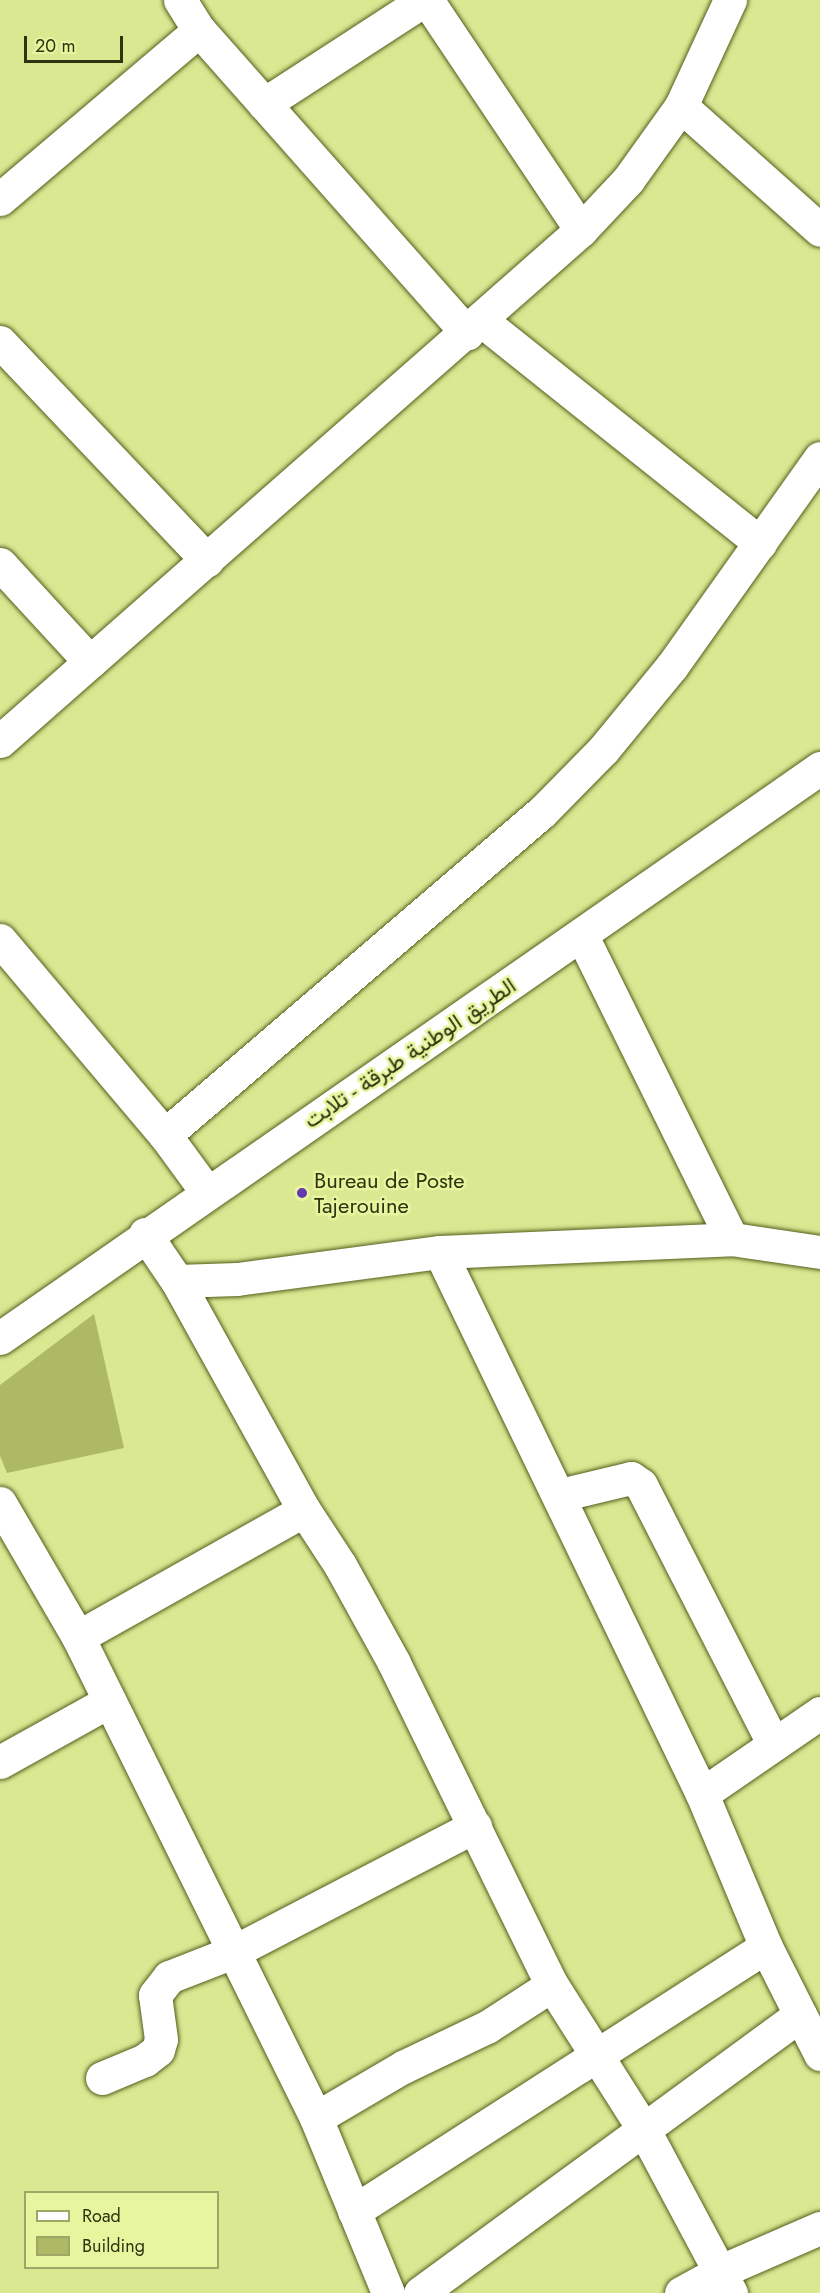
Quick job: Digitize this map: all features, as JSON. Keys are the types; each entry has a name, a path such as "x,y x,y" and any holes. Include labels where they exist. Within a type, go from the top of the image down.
{"street":[{"path":"180,0 199,30 264,104 474,327 760,543"},
{"path":"264,104 426,0 582,230"},
{"path":"0,741 582,230 628,180 681,106 730,0"},
{"path":"0,199 199,30"},
{"path":"681,106 820,230"},
{"path":"0,342 207,560"},
{"path":"165,1135 541,813 603,750 672,666 820,458"},
{"path":"0,564 90,662"},
{"name":"الطريق الوطنية طبرقة - تلابت","path":"0,1338 206,1191 582,936 820,768"},
{"path":"582,936 732,1239"},
{"path":"0,940 165,1135 206,1191"},
{"path":"145,1234 177,1281 304,1510 340,1564 394,1663 552,1985 644,2130 726,2282"},
{"path":"177,1281 237,1279 440,1252 732,1239 820,1252"},
{"path":"440,1252 560,1495 702,1794 766,1947 820,2054"},
{"path":"560,1495 631,1478 641,1485 773,1743"},
{"path":"78,1637 304,1510"},
{"path":"5,1524 78,1637 108,1702 316,2118 388,2293"},
{"path":"0,1762 108,1702"},
{"path":"702,1794 773,1743 820,1713"},
{"path":"102,2078 146,2060 158,2050 161,2038 155,1995 160,1985 169,1977 233,1952 475,1826"},
{"path":"354,2211 598,2058 766,1947"},
{"path":"316,2118 403,2067 488,2027 552,1985"},
{"path":"420,2293 800,2015"},
{"path":"681,2293 726,2282 820,2228"}],"building":[{"path":"94,1314 124,1448 7,1473 0,1456 0,1385"}],"place":[{"name":"Bureau de Poste Tajerouine","path":"302,1193"}]}
